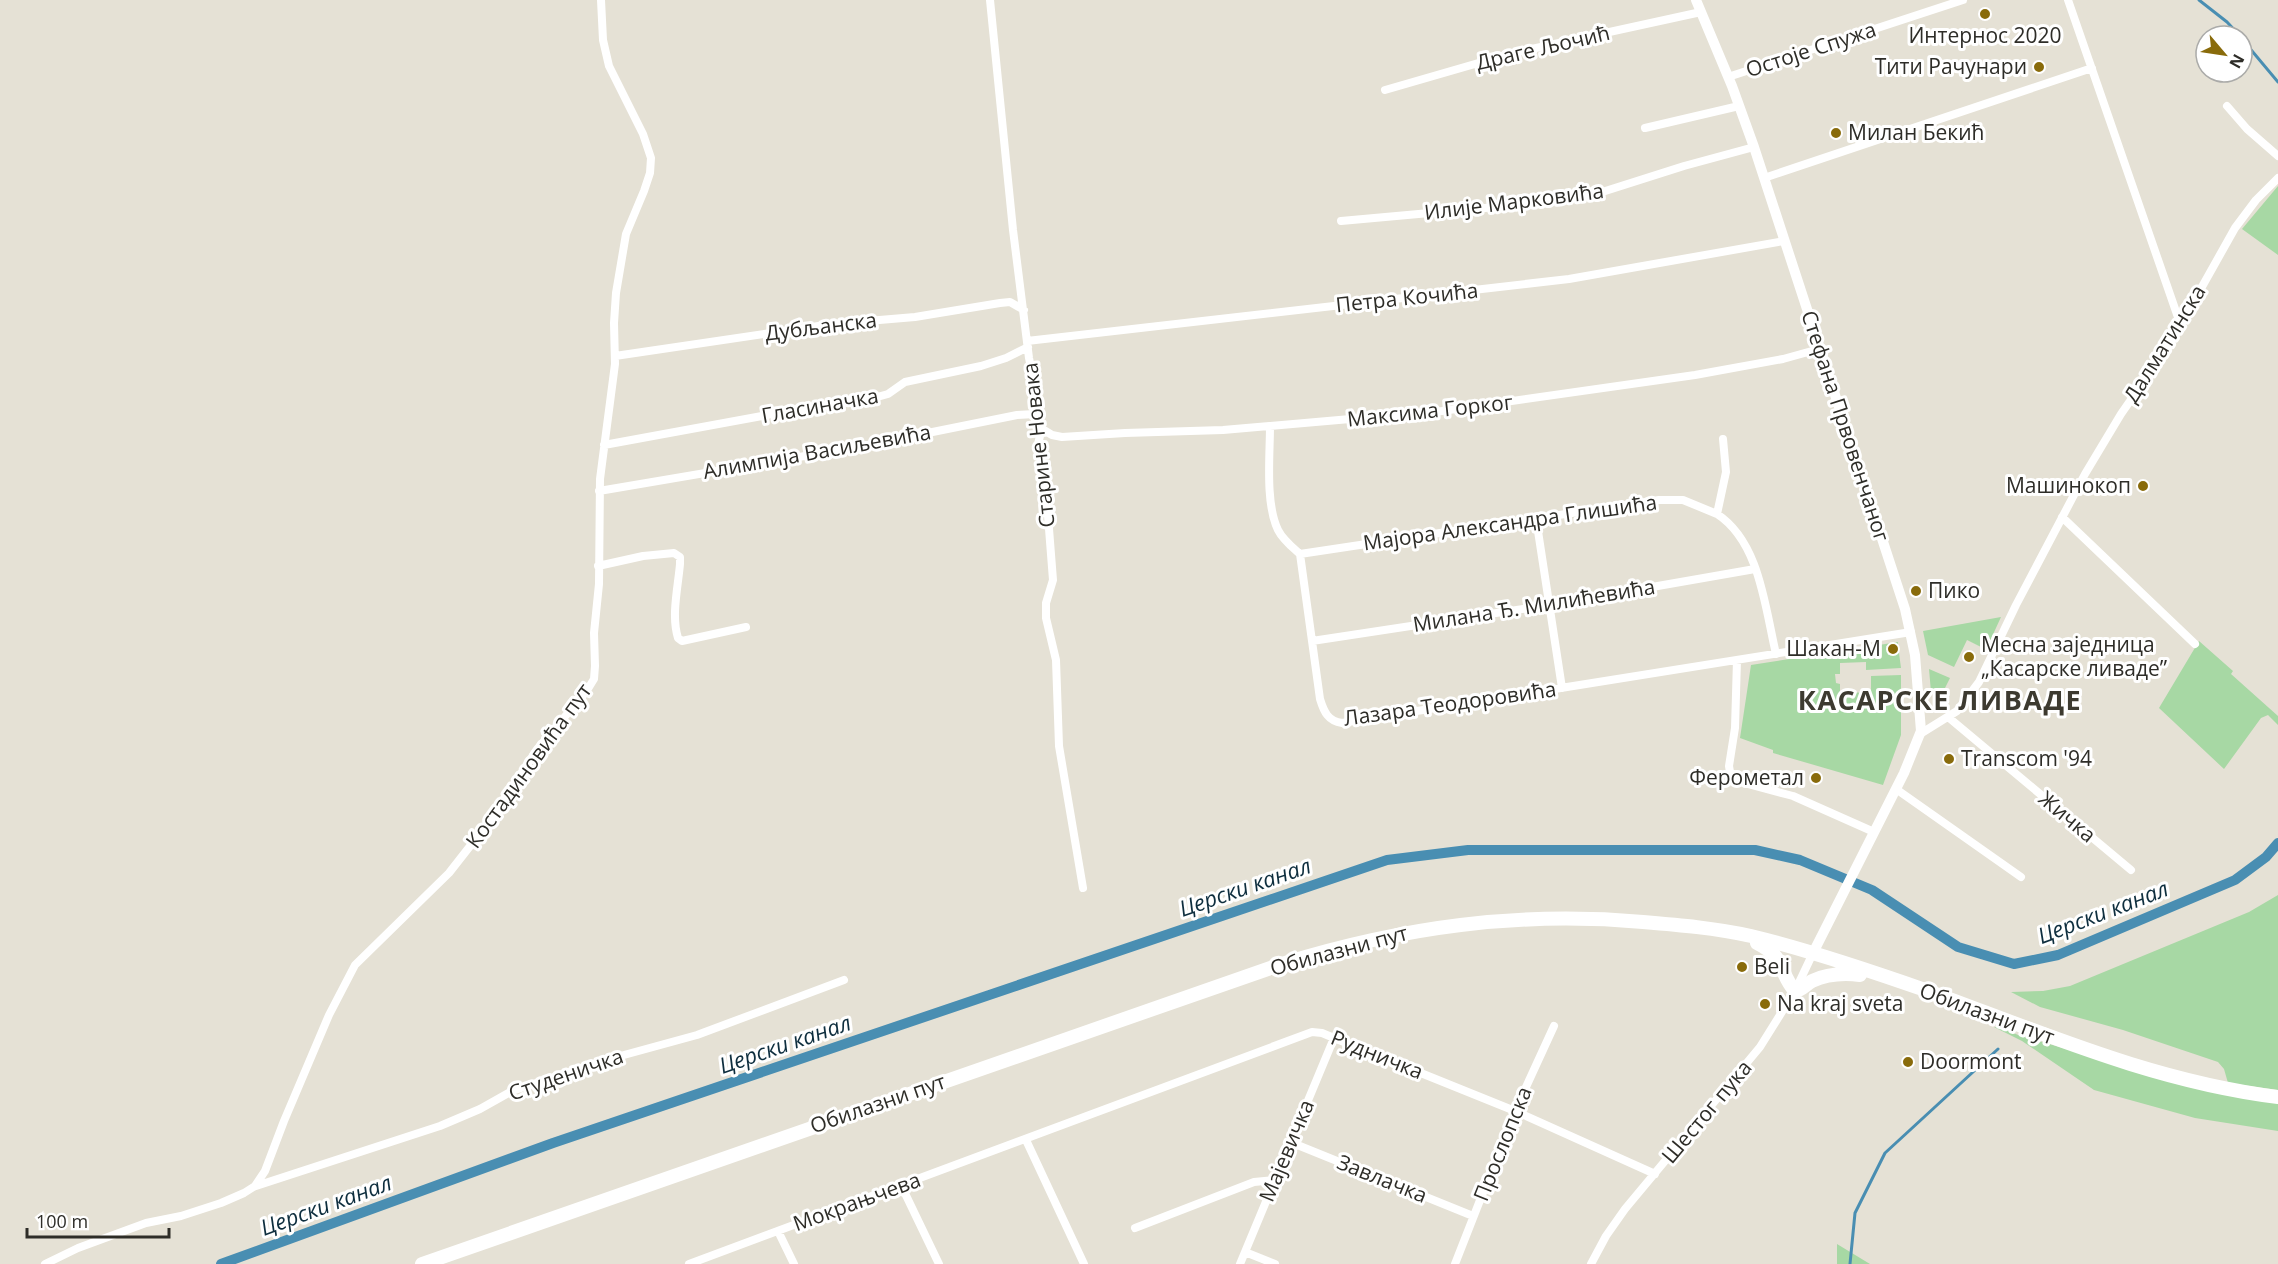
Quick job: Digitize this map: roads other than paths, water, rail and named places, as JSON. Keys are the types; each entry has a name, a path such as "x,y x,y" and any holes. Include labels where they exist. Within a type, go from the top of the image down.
{"main road":[{"name":"Обилазни пут","path":"422,1264 1207,989 1302,958 1375,939 1474,922 1560,918 1667,924 1746,935 1814,953 1927,991 2069,1044 2144,1069 2209,1086 2278,1097"},
{"path":"1746,935 1774,954 1795,991 1799,992 1811,982 1828,976 1870,973"}],"street":[{"name":"Костадиновића пут","path":"255,1186 265,1171 329,1015 355,965 449,873 485,827 538,748 586,692 594,679 599,491 615,356 614,323 621,255 626,234 650,173 651,158 643,134 609,66 603,40 601,0"},
{"name":"Старине Новака","path":"990,0 1013,230 1036,392 1035,414 1041,432 1038,444 1047,503 1053,580 1046,603 1046,618 1056,660 1059,746 1083,888"},
{"name":"Стефана Првовенчаног","path":"1696,0 1754,147 1911,632 1921,716 1920,735 1896,789 1814,953"},
{"name":"Остоје Спужа","path":"1728,77 1963,0"},
{"path":"2068,0 2181,326"},
{"name":"Драге Љочић","path":"1385,90 1513,52 1701,12"},
{"path":"1764,178 2092,68"},
{"path":"2227,105 2247,129 2278,156"},
{"path":"1645,128 1739,106"},
{"name":"Илије Марковића","path":"1341,221 1496,207 1599,193 1754,147"},
{"name":"Далматинска","path":"1920,735 1966,702 1979,682 2062,517 2121,414 2172,342 2235,228 2256,200 2278,178"},
{"name":"Петра Кочића","path":"1028,344 1569,279 1784,241"},
{"name":"Дубљанска","path":"615,356 832,324 915,317 1000,303 1010,302 1024,310"},
{"name":"Гласиначка","path":"604,445 811,407 870,399 888,394 905,382 981,366 1006,358 1028,344"},
{"name":"Максима Горког","path":"1039,427 1052,435 1062,437 1270,426 1442,411 1746,366 1819,349"},
{"name":"Алимпија Васиљевића","path":"599,491 858,447 1017,415 1035,414"},
{"path":"1270,426 1271,493 1275,523 1285,540 1300,554"},
{"path":"1724,439 1726,472 1718,514 1735,530 1755,569 1776,654"},
{"name":"Мајора Александра Глишића","path":"1300,554 1659,500 1683,500 1718,514"},
{"path":"2062,517 2195,645"},
{"path":"1536,519 1562,688"},
{"path":"598,566 643,556 675,553 680,557 676,613 678,638 682,641 746,627"},
{"name":"Лазара Теодоровића","path":"1300,554 1320,699 1327,715 1335,722 1342,723 1911,632"},
{"name":"Милана Ђ. Милићевића","path":"1312,641 1549,605 1755,569"},
{"path":"1737,660 1737,708 1730,772 1744,783 1793,796 1874,832"},
{"name":"Жичка","path":"1948,717 2131,870"},
{"path":"1896,789 2021,878"},
{"name":"Шестог пука","path":"1591,1264 1619,1218 1760,1047 1795,991 1814,953"},
{"name":"Студеничка","path":"255,1186 440,1126 480,1109 512,1091 602,1061 697,1035 844,980"},
{"name":"Прослопска","path":"1455,1264 1515,1111 1554,1026"},
{"name":"Рудничка","path":"1026,1140 1312,1032 1322,1033 1515,1111 1655,1174"},
{"name":"Мајевичка","path":"1240,1264 1334,1038"},
{"path":"1026,1140 1084,1264"},
{"name":"Мокрањчева","path":"689,1264 1026,1140"},
{"name":"Завлачка","path":"1290,1142 1473,1216"},
{"path":"1135,1228 1254,1182 1274,1180"},
{"path":"901,1185 939,1264"},
{"path":"45,1264 120,1232 221,1203 244,1194 255,1186"},
{"path":"778,1231 794,1264"},
{"path":"1245,1252 1275,1264"}],"waterway":[{"path":"2199,0 2229,24"},
{"path":"2254,53 2278,82"},
{"name":"Церски канал","path":"221,1264 553,1143 1387,860 1468,850 1755,850 1800,860 1872,890 1958,947 2014,964 2058,955 2235,880 2266,857 2278,843"},
{"path":"1850,1264 1855,1213 1885,1153 1998,1049"}],"place":[{"name":"Интернос 2020","path":"1985,14"},
{"name":"Тити Рачунари","path":"2039,67"},
{"name":"Милан Бекић","path":"1836,133"},
{"name":"Машинокоп","path":"2143,486"},
{"name":"Пико","path":"1916,591"},
{"name":"Шакан-М","path":"1893,649"},
{"name":"Месна заједница „Касарске ливаде”","path":"1969,657"},
{"name":"Transcom '94","path":"1949,759"},
{"name":"Ферометал","path":"1816,778"},
{"name":"Beli","path":"1742,967"},
{"name":"Na kraj sveta","path":"1765,1004"},
{"name":"Doormont","path":"1908,1062"}],"district":[{"name":"КАСАРСКЕ ЛИВАДЕ","path":"1940,701"}]}
